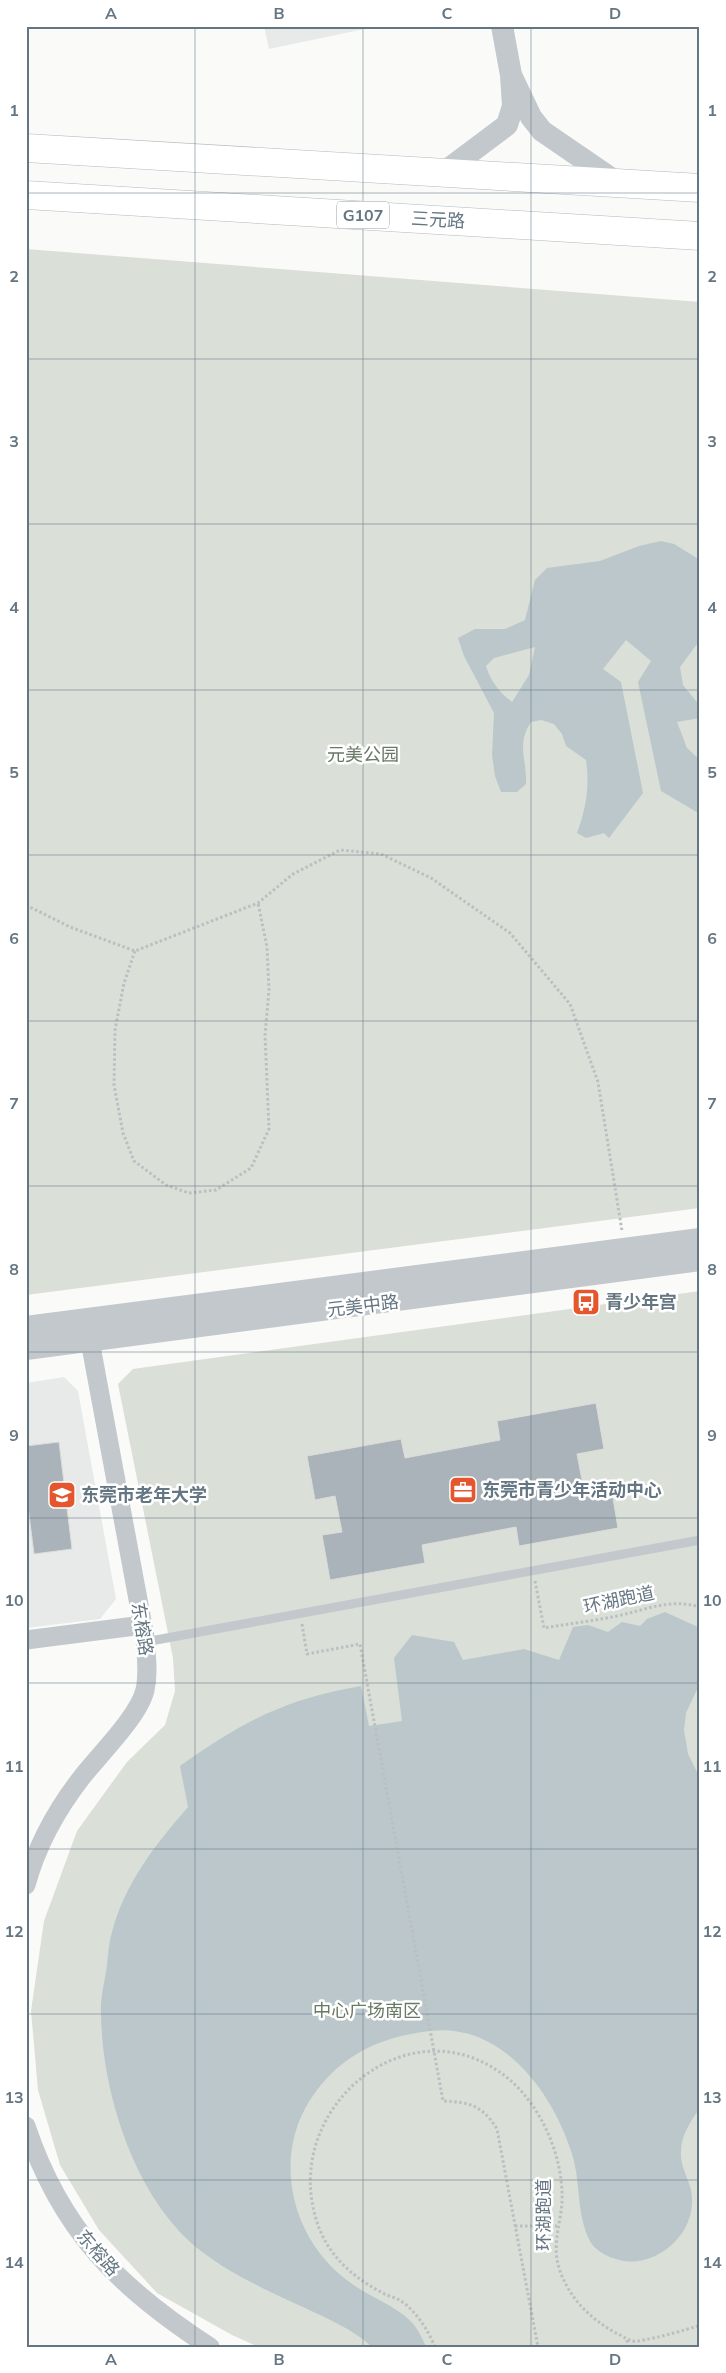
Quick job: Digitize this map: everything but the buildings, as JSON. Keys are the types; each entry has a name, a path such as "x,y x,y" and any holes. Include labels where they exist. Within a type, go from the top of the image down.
{"highway":[{"path":"26,148 700,188"},
{"name":"三元路","path":"26,195 700,236"}],"street":[{"path":"443,173 507,126 513,106 511,75 502,26"},
{"path":"511,75 531,117 542,130 618,183"},
{"name":"元美中路","path":"26,1327 700,1239"},
{"name":"元美中路","path":"26,1349 700,1260"},
{"name":"东榕路","path":"26,1885 48,1828 63,1802 132,1715 145,1692 147,1668 144,1634 90,1341"},
{"path":"26,1640 144,1634"},
{"name":"东榕路","path":"26,2126 36,2155 54,2194 81,2236 107,2266 137,2294 169,2320 210,2347"}],"lane":[{"path":"144,1634 300,1614 700,1540"}],"path":[{"path":"26,905 70,927 134,951 258,903 293,874 340,850 381,854 432,878 510,933 570,1004 598,1082 625,1249"},
{"path":"134,951 124,983 115,1030 114,1085 123,1133 134,1161 166,1185 189,1193 216,1190 251,1168 269,1129 265,1035 268,990 267,956 258,903"},
{"name":"环湖跑道","path":"533,1570 544,1628 619,1616 652,1606 677,1602 700,1607"},
{"path":"300,1614 307,1654 360,1644 443,2101 461,2101 487,2112 497,2129 538,2347"},
{"name":"环湖跑道","path":"435,2347 423,2323 402,2301 370,2286 340,2262 326,2243 318,2226 312,2208 309,2182 313,2154 320,2132 340,2098 355,2081 389,2061 409,2055 434,2052 450,2052 483,2063 503,2074 530,2100 547,2132 557,2167 562,2200 555,2249 559,2268 568,2289 584,2310 600,2324 627,2339"},
{"path":"515,2226 558,2226"},
{"path":"628,2347 627,2339 639,2341 700,2325"}],"shaded area":[{"path":"264,26 379,26 269,49"},
{"path":"661,541 674,544 700,560 700,640 680,667 683,685 700,706 700,718 677,722 687,748 700,760 700,814 661,791 638,682 651,661 626,640 603,669 621,682 643,793 609,838 604,833 586,838 577,833 586,797 588,779 586,760 566,746 562,734 554,724 541,720 531,722 523,745 526,784 517,792 501,792 495,776 492,755 494,713 464,656 458,638 475,629 505,629 525,620 535,580 547,568 600,561 639,546","holes":["535,647 529,675 512,702 496,686 486,666 494,658"]},
{"name":"东莞市老年大学","path":"64,1377 78,1391 116,1599 100,1619 26,1628 26,1383"},
{"path":"665,1612 700,1628 700,1683 686,1713 684,1730 688,1754 700,1778 700,2107 687,2128 681,2146 681,2157 691,2190 692,2203 686,2226 671,2245 661,2253 650,2258 632,2262 618,2260 604,2254 593,2246 586,2231 575,2165 563,2131 552,2107 537,2085 520,2066 501,2050 479,2038 456,2031 430,2031 411,2034 377,2044 347,2060 321,2085 310,2100 298,2123 292,2147 291,2172 294,2197 301,2221 313,2244 329,2264 348,2281 392,2307 408,2319 418,2330 426,2347 372,2347 339,2324 250,2282 213,2260 178,2229 158,2204 141,2174 127,2143 116,2110 103,2045 101,2002 110,1940 118,1914 142,1865 188,1807 180,1766 202,1750 244,1725 287,1705 334,1691 361,1686 369,1726 402,1721 394,1658 412,1635 454,1642 463,1660 524,1649 559,1660 573,1627 588,1625 608,1632 622,1622 640,1626 647,1619"}],"green space":[{"name":"元美公园","path":"26,249 700,302 700,1208 26,1295"},
{"name":"中心广场南区","path":"700,1291 700,2347 259,2347 232,2335 157,2293 99,2230 60,2165 38,2090 31,2011 44,1921 77,1831 127,1762 165,1725 175,1691 173,1658 118,1384 133,1369"}],"place":[{"name":"青少年宫","path":"586,1302"},
{"name":"东莞市青少年活动中心","path":"463,1490"},
{"name":"东莞市老年大学","path":"62,1495"}]}
